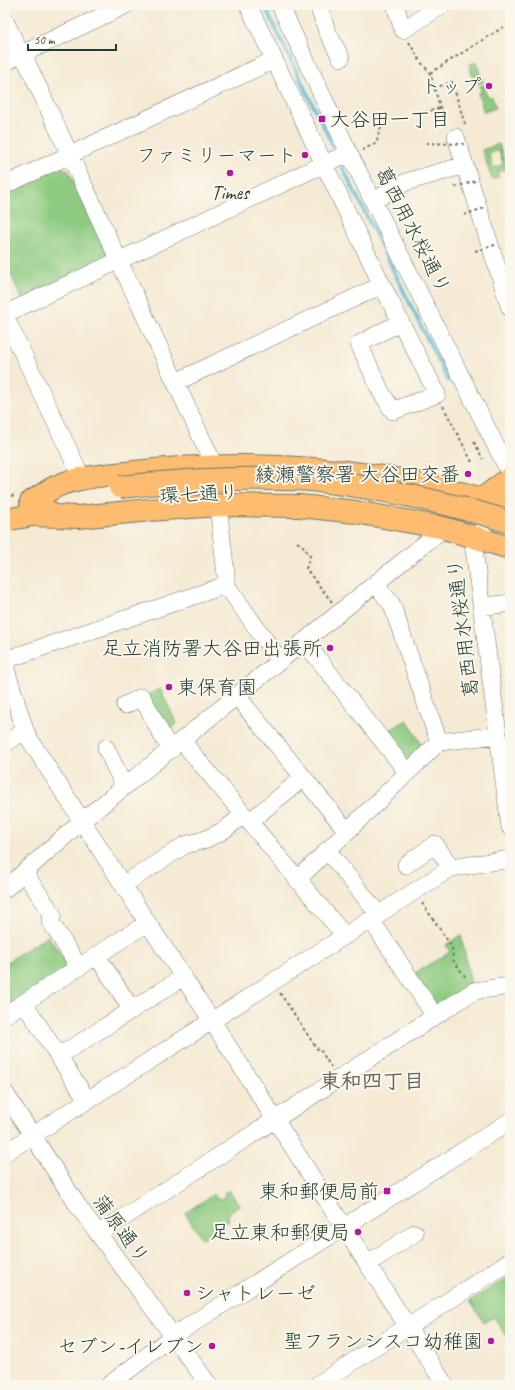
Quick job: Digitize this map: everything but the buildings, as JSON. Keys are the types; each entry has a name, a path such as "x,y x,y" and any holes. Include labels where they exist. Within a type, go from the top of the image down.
{"main road":[{"path":"22,504 58,486 82,479 159,469 214,465 274,466 352,473 420,484 496,504"},
{"name":"環七通り","path":"121,494 204,479 310,480 419,497 510,522"},
{"path":"444,528 496,504 510,479"},
{"name":"環七通り","path":"5,520 22,504 87,492 121,494 206,492 308,493 366,500 414,509 510,536"},
{"path":"22,504 78,517 218,505 274,505 327,508 444,528 478,537 510,548"}],"street":[{"path":"5,62 126,5"},
{"path":"248,5 274,60 341,157 382,285 401,322 437,394 394,411 381,392 359,344 401,322"},
{"name":"葛西用水桜通り","path":"280,5 341,157 373,201 510,474"},
{"path":"318,5 327,31 341,58"},
{"path":"395,5 403,30 442,5"},
{"path":"5,21 70,155 214,465"},
{"path":"5,186 274,60"},
{"path":"456,135 464,165 510,308"},
{"path":"82,479 5,315 118,260 341,157"},
{"path":"373,201 406,182 464,165"},
{"path":"176,382 382,285"},
{"name":"葛西用水桜通り","path":"496,504 478,537 474,549 498,735 506,766 510,827"},
{"path":"218,505 226,586 280,661"},
{"path":"5,889 82,821 444,528"},
{"path":"376,584 392,605 439,742"},
{"path":"5,660 226,586"},
{"path":"481,607 510,603"},
{"path":"304,641 407,772"},
{"path":"5,666 25,730 123,885 174,983 207,1024"},
{"path":"237,696 347,830"},
{"path":"125,705 142,697 164,739 177,745 246,819 345,936"},
{"path":"5,744 25,730"},
{"path":"297,880 439,742 498,735"},
{"path":"106,748 125,786"},
{"path":"123,885 185,845 204,840 246,819 303,778"},
{"path":"82,821 81,838 143,926 404,1330 446,1385"},
{"path":"406,865 435,844 451,868"},
{"path":"327,850 375,917 435,1016"},
{"path":"5,1153 451,868 510,860"},
{"path":"24,872 53,915 50,921 79,967"},
{"path":"5,1015 143,926"},
{"path":"97,956 132,1010"},
{"path":"59,1056 174,983"},
{"path":"98,1234 474,991 510,986"},
{"path":"24,1003 87,1100"},
{"name":"蒲原通り","path":"5,1093 78,1206 209,1385"},
{"path":"109,1385 173,1336 510,1122"},
{"path":"339,1230 367,1264 433,1385"},
{"path":"367,1264 415,1233"},
{"path":"317,1385 510,1261"}],"path":[{"path":"430,73 510,23"},
{"path":"403,30 420,61 430,73 440,108 456,135"},
{"path":"434,88 452,82 456,135 454,153 464,165"},
{"path":"418,114 440,108"},
{"path":"341,157 377,143 378,133 382,126 386,123"},
{"path":"426,143 456,135"},
{"path":"456,187 475,181"},
{"path":"464,215 484,208"},
{"path":"475,251 495,245"},
{"path":"437,394 473,464"},
{"path":"474,442 483,459"},
{"path":"5,497 22,504"},
{"path":"297,542 303,546 310,556 306,569 335,605"},
{"path":"418,897 452,947 453,960 468,981"},
{"path":"277,988 317,1049 319,1048 332,1068"}],"green space":[{"path":"476,62 483,82 475,84 469,65"},
{"path":"484,85 486,95 492,97 496,108 484,112 478,93 481,92 480,86"},
{"path":"499,144 507,169 497,172 499,177 492,179 482,150","holes":["499,150 503,165 493,168 489,154"]},
{"path":"60,167 68,170 108,254 106,258 22,299 5,262 5,192"},
{"path":"160,689 177,724 167,732 147,695"},
{"path":"407,720 423,747 406,762 383,734"},
{"path":"461,935 471,984 436,1006 415,973 450,952 446,945"},
{"path":"48,936 69,967 12,1003 5,991 5,963"},
{"path":"229,1190 240,1206 229,1212 228,1221 215,1228 215,1231 202,1239 185,1213 214,1194 217,1198 221,1199 225,1196 224,1193"},
{"path":"510,1276 510,1341 494,1317 484,1322 470,1301"}],"waterway":[{"path":"264,5 337,154"},
{"path":"340,162 448,381"}],"place":[{"name":"トップ","path":"489,86"},
{"name":"大谷田一丁目","path":"322,119"},
{"name":"ファミリーマート","path":"305,155"},
{"name":"Times","path":"230,173"},
{"name":"綾瀬警察署 大谷田交番","path":"468,474"},
{"name":"足立消防署大谷田出張所","path":"330,648"},
{"name":"東保育園","path":"169,687"},
{"name":"東和郵便局前","path":"387,1191"},
{"name":"足立東和郵便局","path":"358,1232"},
{"name":"シャトレーゼ","path":"187,1293"},
{"name":"聖フランシスコ幼稚園","path":"491,1341"},
{"name":"セブン-イレブン","path":"212,1346"}],"district":[{"name":"東和四丁目","path":"372,1081"}]}
